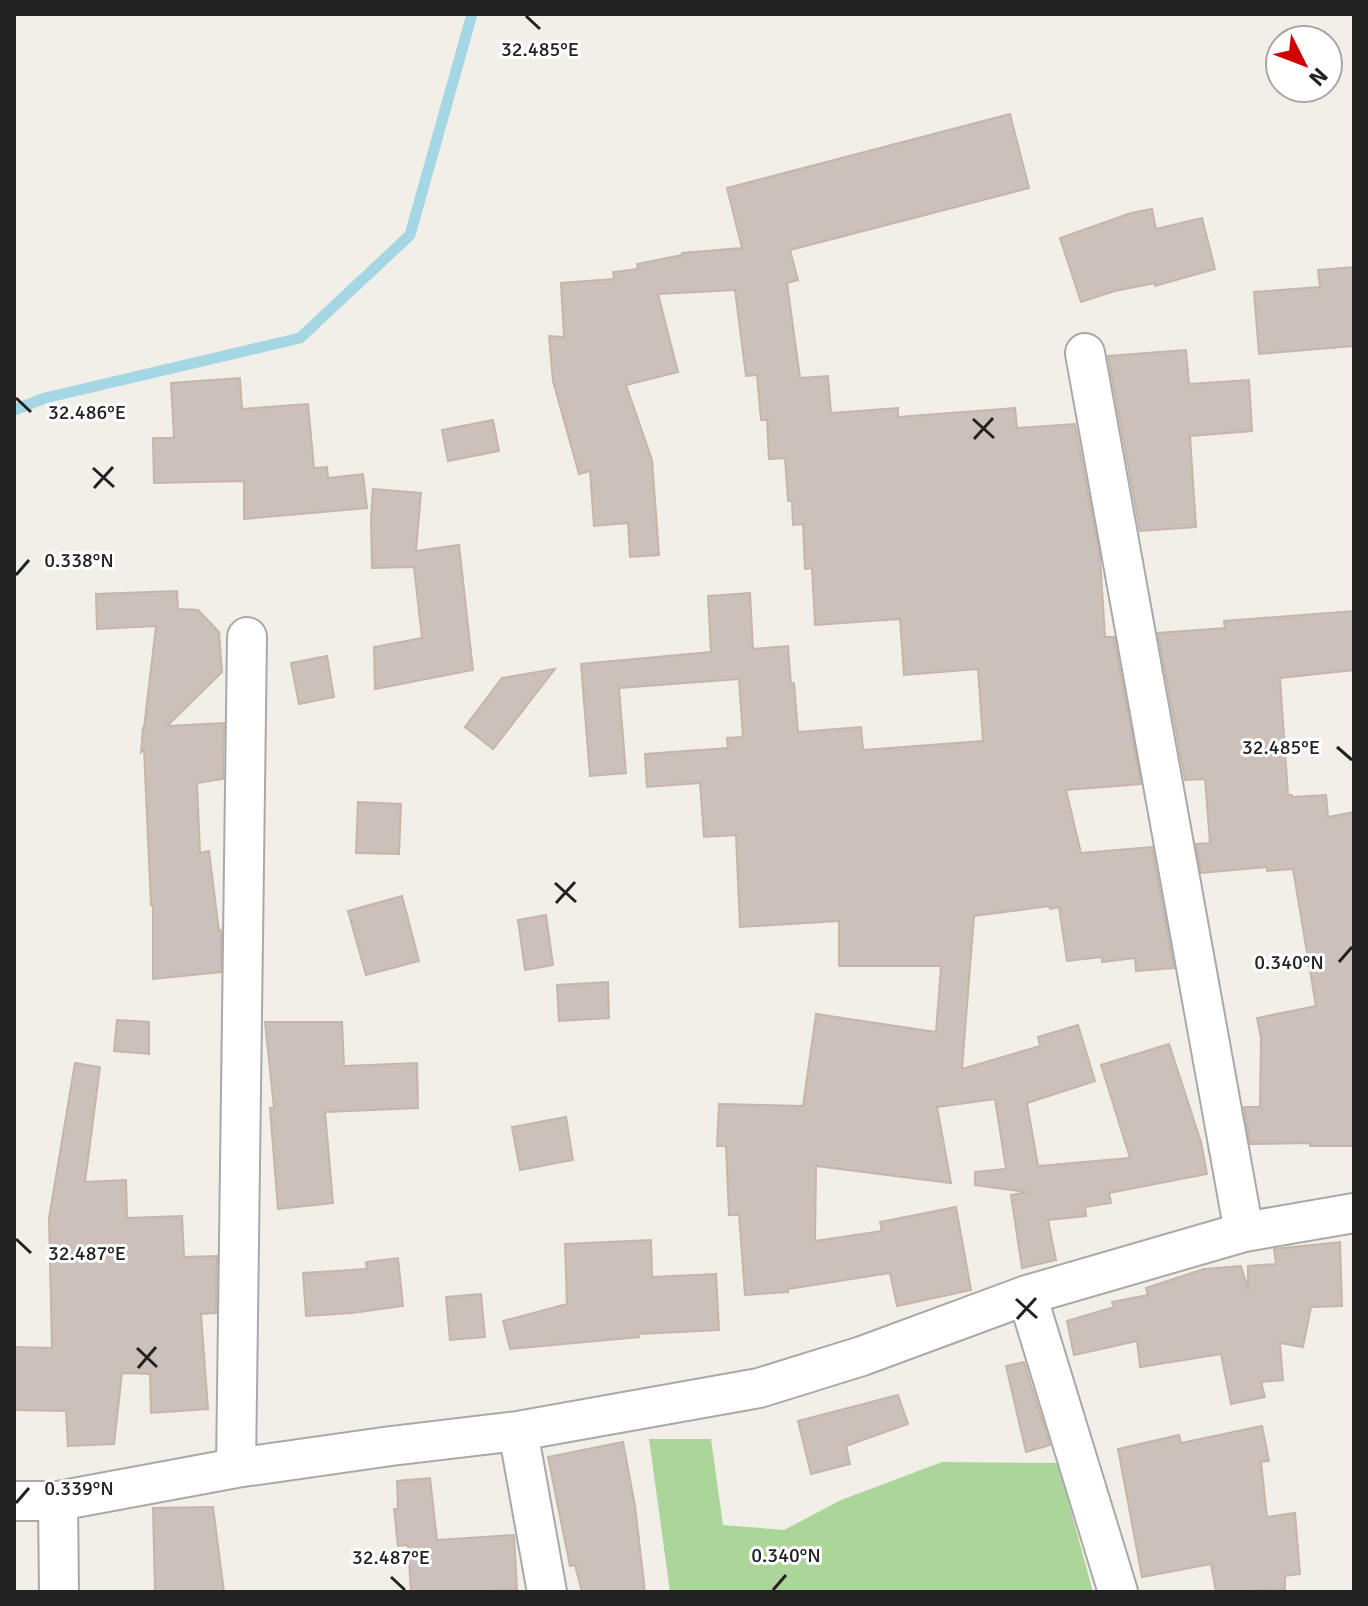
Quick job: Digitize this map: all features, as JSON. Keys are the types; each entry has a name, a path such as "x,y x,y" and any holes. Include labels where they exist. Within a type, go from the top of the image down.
{"street":[{"path":"1085,353 1244,1232"},
{"path":"236,1468 247,637"},
{"path":"14,1501 58,1501 236,1468 518,1431 759,1388 862,1356 1027,1295 1244,1232 1354,1213"},
{"path":"1027,1295 1118,1592"},
{"path":"518,1431 547,1592"},
{"path":"58,1501 59,1592"}],"green space":[{"path":"649,1439 711,1439 723,1525 784,1530 841,1500 942,1462 1058,1463 1093,1592 670,1592"}],"building":[{"path":"1010,114 1029,188 790,250 798,280 787,283 800,378 828,376 831,413 898,408 898,417 1015,408 1017,428 1075,424 1100,557 1105,637 1114,637 1141,784 1066,790 1081,853 1152,847 1174,968 1136,971 1135,958 1102,962 1102,957 1067,961 1059,907 974,916 962,1069 1040,1046 1038,1037 1078,1025 1095,1081 1027,1103 1038,1166 1130,1158 1101,1065 1169,1044 1201,1142 1207,1174 1109,1193 1111,1203 1085,1207 1086,1216 1048,1220 1056,1260 1022,1268 1011,1195 1028,1192 975,1185 975,1172 1006,1169 995,1099 937,1107 951,1183 816,1166 815,1241 882,1231 880,1222 956,1207 971,1290 897,1306 890,1273 788,1289 788,1292 745,1295 739,1215 729,1215 726,1146 717,1146 719,1104 803,1106 816,1014 936,1032 941,966 839,966 839,921 740,927 736,835 704,837 700,783 647,787 645,754 728,748 727,738 743,737 739,679 619,688 626,773 590,776 581,664 711,652 708,596 750,593 753,649 788,646 798,732 861,727 863,750 983,741 978,669 904,675 900,619 815,625 812,568 805,569 803,524 793,525 785,458 769,459 767,420 761,420 757,375 746,376 735,290 658,294 678,372 626,385 652,460 659,555 630,557 628,523 594,526 590,471 579,474 553,381 549,336 564,337 561,283 614,279 613,272 638,269 637,264 682,253 742,248 727,188"},
{"path":"1152,209 1156,229 1202,218 1215,269 1155,286 1155,283 1115,291 1081,302 1060,238 1131,213"},
{"path":"1354,267 1354,346 1259,354 1254,292 1320,287 1318,270"},
{"path":"1186,350 1189,384 1249,380 1252,431 1190,436 1196,527 1140,531 1108,356"},
{"path":"240,378 242,409 308,404 314,468 327,467 328,478 363,474 367,508 244,519 244,481 154,483 153,438 174,438 171,383"},
{"path":"493,420 499,451 448,461 442,430"},
{"path":"373,489 421,493 416,551 459,545 473,670 375,689 374,647 422,638 414,567 372,568"},
{"path":"177,591 178,609 198,610 219,632 222,672 167,726 224,723 223,779 197,783 200,853 209,851 221,930 221,972 153,979 153,906 144,749 141,752 156,626 97,629 96,594"},
{"path":"1354,611 1354,670 1280,678 1288,795 1326,795 1328,817 1354,812 1353,1146 1250,1144 1244,1107 1260,1107 1261,1038 1257,1018 1316,1006 1293,869 1267,871 1267,867 1201,873 1196,844 1210,843 1205,779 1185,780 1158,633 1225,628 1224,621"},
{"path":"327,656 334,697 299,704 291,663"},
{"path":"555,669 493,749 465,727 502,678"},
{"path":"358,802 401,804 399,854 356,853"},
{"path":"402,896 419,961 366,975 348,911"},
{"path":"546,915 553,965 525,970 518,920"},
{"path":"608,982 609,1018 559,1021 557,985"},
{"path":"117,1020 149,1022 149,1054 114,1051"},
{"path":"265,1022 342,1022 344,1066 417,1063 418,1108 325,1112 333,1203 278,1209 270,1108 274,1108"},
{"path":"75,1063 100,1067 85,1182 126,1180 127,1218 182,1216 184,1257 217,1256 216,1313 201,1314 208,1409 151,1413 150,1374 122,1373 114,1444 68,1446 66,1411 14,1410 14,1347 52,1348 49,1218"},
{"path":"566,1117 573,1160 520,1170 512,1127"},
{"path":"651,1240 652,1277 716,1274 719,1330 638,1334 639,1337 510,1349 503,1321 567,1304 565,1244"},
{"path":"1340,1242 1342,1306 1311,1307 1303,1347 1280,1343 1283,1380 1261,1382 1265,1397 1231,1404 1221,1354 1140,1367 1137,1341 1074,1355 1067,1321 1114,1307 1112,1302 1148,1295 1146,1288 1204,1269 1241,1266 1248,1289 1248,1266 1276,1264 1274,1249"},
{"path":"398,1258 403,1306 306,1316 303,1273 367,1269 366,1262"},
{"path":"481,1294 485,1337 450,1340 446,1297"},
{"path":"1024,1362 1050,1445 1026,1452 1006,1366"},
{"path":"898,1395 908,1424 846,1446 850,1464 811,1474 798,1421"},
{"path":"1262,1426 1269,1461 1261,1462 1267,1517 1295,1513 1300,1574 1285,1576 1285,1589 1216,1592 1211,1564 1142,1577 1118,1449 1179,1435 1181,1443"},
{"path":"623,1442 635,1506 645,1592 582,1592 575,1565 570,1566 548,1457"},
{"path":"430,1478 437,1540 514,1535 517,1589 411,1592 408,1545 398,1546 394,1509 398,1509 397,1481"},
{"path":"213,1507 224,1592 155,1592 153,1508"}],"waterway":[{"path":"14,410 45,398 300,338 410,235 472,14"}]}
